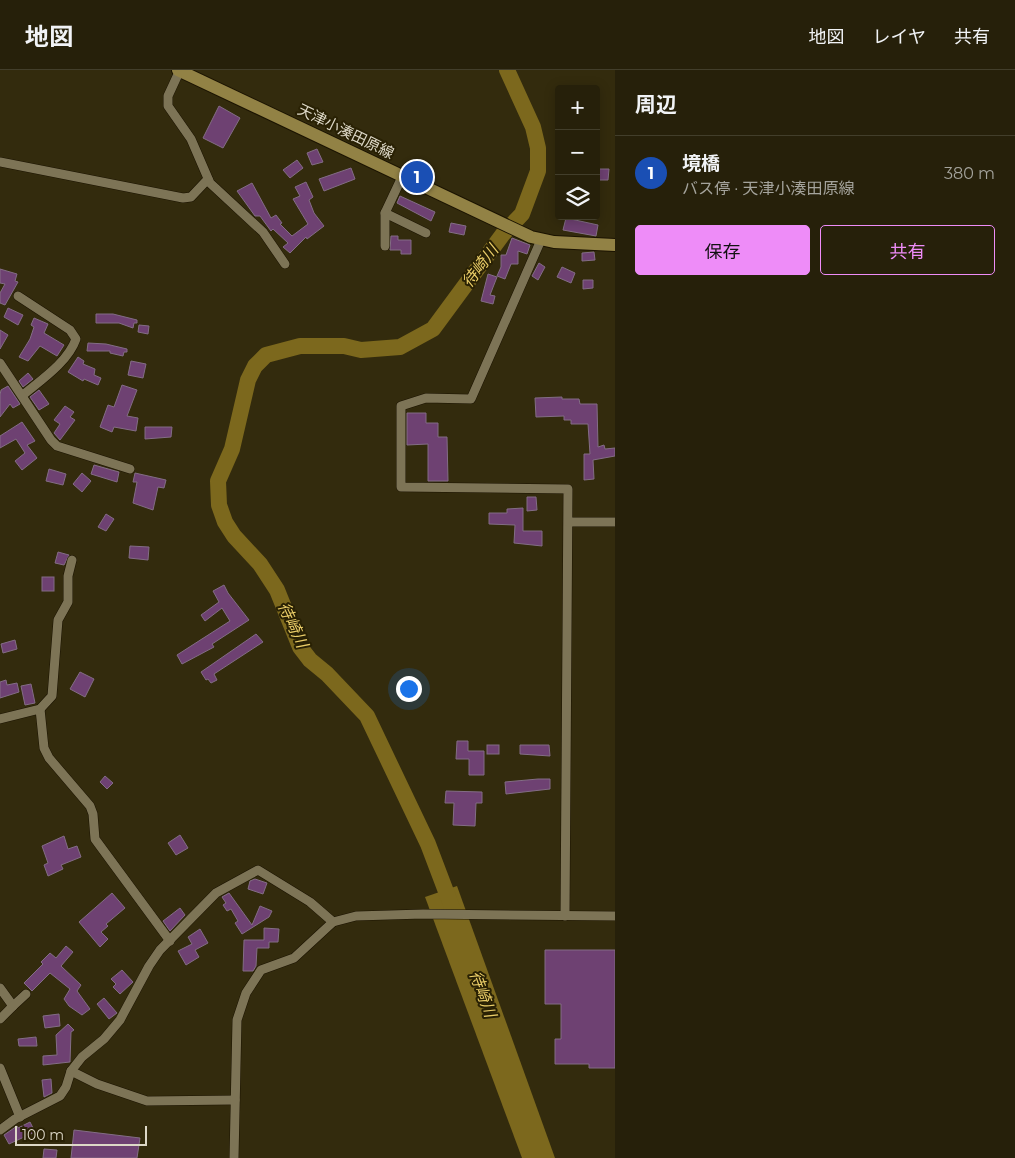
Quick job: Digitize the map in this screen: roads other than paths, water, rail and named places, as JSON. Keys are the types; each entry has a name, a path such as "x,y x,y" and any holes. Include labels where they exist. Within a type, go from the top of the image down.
{"main road":[{"name":"天津小湊田原線","path":"179,70 522,233 541,240 615,245"}],"street":[{"path":"179,70 168,96 168,106 191,140 208,179 263,232 285,264"},
{"path":"0,162 183,198 191,197 208,179"},
{"path":"385,246 385,213 402,177"},
{"path":"385,213 426,233"},
{"path":"541,240 471,399 426,398 401,406 400,487 568,489 564,916"},
{"path":"18,296 70,330 76,339 74,346 49,373 23,395"},
{"path":"0,363 23,395 51,440 57,446 130,469"},
{"path":"569,522 615,522"},
{"path":"0,719 40,709 52,696 58,620 68,602 68,576 72,560"},
{"path":"40,709 44,748 49,758 90,806 93,814 95,839 170,941"},
{"path":"0,1130 60,1096 66,1087 71,1071 82,1057 104,1039 120,1020 149,966 216,893 258,870 310,902 333,922"},
{"path":"234,1158 237,1020 246,993 261,970 294,958 333,922 356,916 423,914 615,916"},
{"path":"0,988 13,1006"},
{"path":"0,1019 26,994"},
{"path":"0,1068 20,1117"},
{"path":"71,1071 98,1084 147,1101 235,1100"}],"water":[{"path":"457,886 555,1158 522,1158 425,897"}],"waterway":[{"name":"待崎川","path":"453,910 428,844 367,716 327,674 310,660 300,647 277,590 260,564 234,536 225,522 219,505 218,481 232,449 248,380 255,366 266,355 300,346 344,346 361,350 400,347 433,329 503,234 522,214 538,171 538,148 533,127 507,70"}],"place":[{"name":"境橋","path":"417,177"}]}
